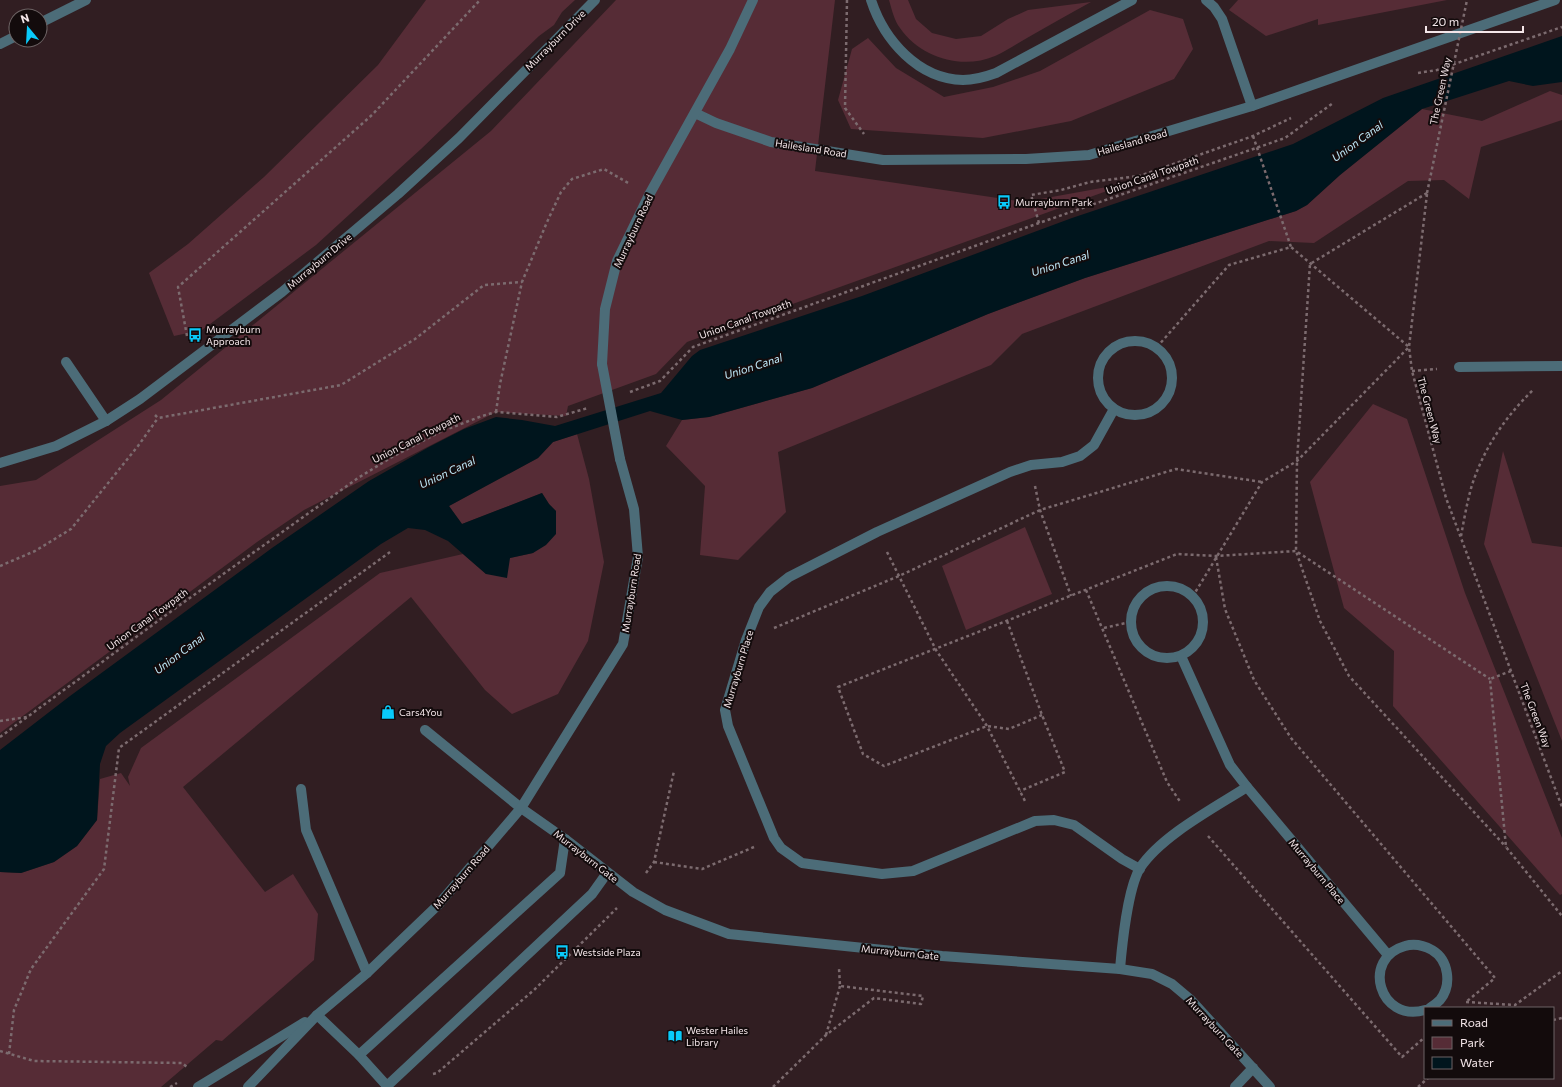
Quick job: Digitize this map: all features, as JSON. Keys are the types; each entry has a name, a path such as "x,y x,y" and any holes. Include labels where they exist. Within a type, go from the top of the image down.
{"street":[{"path":"48,19 86,0"},
{"name":"Murrayburn Drive","path":"0,463 56,446 106,421 140,399 282,292 398,194 459,138 595,0"},
{"name":"Murrayburn Road","path":"248,1087 317,1015 367,973 438,905 521,808 623,644 638,557 634,509 620,458 602,364 605,310 617,261 649,195 730,49 753,0"},
{"path":"871,0 876,16 891,40 910,60 927,71 946,78 963,80 980,78 996,73 1132,0"},
{"path":"1206,0 1214,7 1222,19 1252,106"},
{"name":"Hailesland Road","path":"695,113 716,123 771,142 884,160 1026,159 1089,155 1252,106 1555,0"},
{"path":"1128,341 1143,341 1157,347 1167,358 1172,372 1172,386 1166,400 1156,410 1142,415 1127,415 1114,409 1104,398 1098,385 1098,370 1105,357 1115,346 1128,341"},
{"path":"66,362 106,421"},
{"path":"1459,367 1562,366"},
{"name":"Murrayburn Place","path":"1114,409 1094,445 1080,456 1062,462 1031,465 1010,472 877,532 789,577 770,592 759,607 746,640 725,710 728,726 774,838 781,848 802,862 882,874 913,870 1035,821 1054,820 1074,825 1122,859 1140,869"},
{"path":"1167,585 1182,588 1193,596 1201,608 1204,622 1201,636 1193,648 1181,656 1167,658 1153,656 1141,648 1133,635 1130,622 1133,608 1141,596 1153,588 1167,585"},
{"name":"Murrayburn Place","path":"1181,656 1230,765 1246,787 1388,955"},
{"name":"Murrayburn Gate","path":"426,730 521,808 565,839 607,873 633,892 666,910 729,934 942,956 1120,969 1152,974 1172,984 1191,1000 1270,1087"},
{"path":"1120,969 1122,944 1132,892 1140,869 1151,853 1168,838 1246,787"},
{"path":"301,789 306,830 367,973"},
{"path":"359,1055 560,873 565,839"},
{"path":"317,1015 359,1055 387,1087 592,894 607,873"},
{"path":"1424,1010 1416,1013 1402,1011 1391,1004 1383,993 1379,980 1381,967 1388,955 1399,947 1412,944 1425,946 1436,953 1444,964 1448,976 1446,990 1439,1001 1431,1007"},
{"name":"Murrayburn Road","path":"198,1087 317,1015"},
{"path":"1234,1087 1253,1068"}],"path":[{"path":"191,360 178,287 372,115 480,0"},
{"path":"847,0 846,108 884,160"},
{"name":"The Green Way","path":"1467,0 1427,193 1409,347 1412,371 1446,498 1562,807"},
{"path":"1415,74 1437,70 1562,26"},
{"name":"Union Canal Towpath","path":"624,394 660,381 693,347 1039,223 1285,138 1337,100"},
{"path":"1039,223 1031,195 1061,190 1090,182 1139,176 1253,136 1294,117"},
{"path":"1193,596 1262,482 1297,461 1409,347 1291,247 1253,136"},
{"path":"496,412 500,384 522,282 546,222 561,192 572,179 604,169 649,195"},
{"path":"1310,264 1427,193"},
{"path":"1157,347 1229,265 1291,247"},
{"path":"1310,264 1297,461 1296,551 1320,621 1349,676 1506,847 1562,916"},
{"path":"0,566 35,551 71,529 138,446 158,418 341,385 415,339 484,285 522,282"},
{"path":"1412,371 1459,367"},
{"path":"1460,537 1472,486 1482,458 1498,430 1518,405 1534,389"},
{"path":"140,399 158,418"},
{"name":"Union Canal Towpath","path":"0,737 177,606 358,478 392,457 440,432 467,421 496,412 557,417 566,416 595,405"},
{"path":"1031,465 1040,510 1071,596"},
{"path":"746,640 899,576 1040,510 1176,469 1262,482"},
{"path":"877,532 936,650 987,726 1035,821"},
{"path":"1042,715 1009,729 987,726 884,766 863,754 838,687 936,650 1177,554 1216,556 1296,551 1490,679"},
{"path":"9,1054 14,1010 31,969 104,869 119,748 390,552"},
{"path":"1216,556 1225,609 1254,680 1291,738 1495,978 1462,1005"},
{"path":"1086,590 1104,628 1167,782 1194,821 1402,1057 1424,1038"},
{"path":"1007,621 1064,772 1020,791"},
{"path":"1104,628 1130,622"},
{"path":"1490,679 1511,671"},
{"path":"1490,679 1506,847"},
{"path":"0,721 29,716"},
{"path":"654,862 702,869 774,838"},
{"path":"826,1035 840,986 838,945"},
{"path":"1439,1001 1515,1005 1562,971"},
{"path":"774,1087 826,1035 874,998 921,1004 923,996 840,986"},
{"path":"0,1051 34,1061 182,1063 206,1081"},
{"path":"1418,1087 1427,1079"}],"green space":[{"path":"426,0 575,0 562,12 554,25 539,36 421,149 316,245 202,330 174,336 149,273 188,244 264,177 378,65"},
{"path":"616,0 835,0 815,171 1024,202 1129,183 687,342 656,374 568,406 566,416 496,412 304,510 257,542 0,733 0,486 36,480 161,400 491,131"},
{"path":"889,0 908,0 916,19 932,33 956,39 981,36 1008,19 1028,10 1091,2 995,56 969,62 943,58 931,54 919,47 898,25 893,15"},
{"path":"1238,0 1447,0 1318,25 1318,19 1266,36 1229,10"},
{"path":"1150,10 1183,19 1193,49 1174,79 1071,121 983,138 851,129 838,100 852,49 868,38 896,68 944,97 993,87 1040,71"},
{"path":"1550,91 1562,95 1562,120 1481,147 1469,199 1444,180 1408,181 1314,243 1269,241 1022,334 991,365 778,452 786,512 738,560 700,555 705,486 666,446 682,420 709,417 812,388 988,314 1085,278 1296,211 1307,205 1340,175 1422,109 1482,121"},
{"path":"1373,404 1407,419 1465,593 1562,838 1562,894 1560,895 1393,706 1394,651 1344,608 1310,482"},
{"path":"577,434 589,479 604,562 588,641 558,694 512,714 485,690 411,597 183,787 265,892 293,874 318,914 314,960 222,1041 216,1040 161,1087 0,1087 0,872 21,873 54,862 77,846 97,820 100,779 121,773 130,786 128,777 141,748 380,573 463,554 486,574 510,558 533,553 556,511 549,504 542,493 462,524 449,506 538,458 553,442"},
{"path":"1503,451 1532,543 1562,547 1562,741 1484,544"},
{"path":"1025,527 1052,594 966,630 942,566"}],"water":[{"name":"Union Canal","path":"1562,36 1562,82 1533,86 1509,81 1422,109 1340,175 1307,205 1296,211 1085,278 988,314 812,388 709,417 682,420 650,411 553,442 538,458 449,506 462,524 542,493 549,504 556,511 556,534 546,545 533,553 510,558 507,578 486,574 448,541 425,530 408,528 381,544 120,733 106,746 100,764 97,820 77,846 54,862 21,873 0,872 0,750 70,696 272,548 369,481 429,447 464,429 496,417 555,426 661,393 692,356 700,350 862,296 1072,218 1293,144 1383,98"}],"place":[{"name":"Murrayburn Park","path":"1004,202"},
{"name":"Murrayburn Approach","path":"195,335"},
{"name":"Cars4You","path":"388,712"},
{"name":"Westside Plaza","path":"562,952"},
{"name":"Wester Hailes Library","path":"675,1036"}]}
